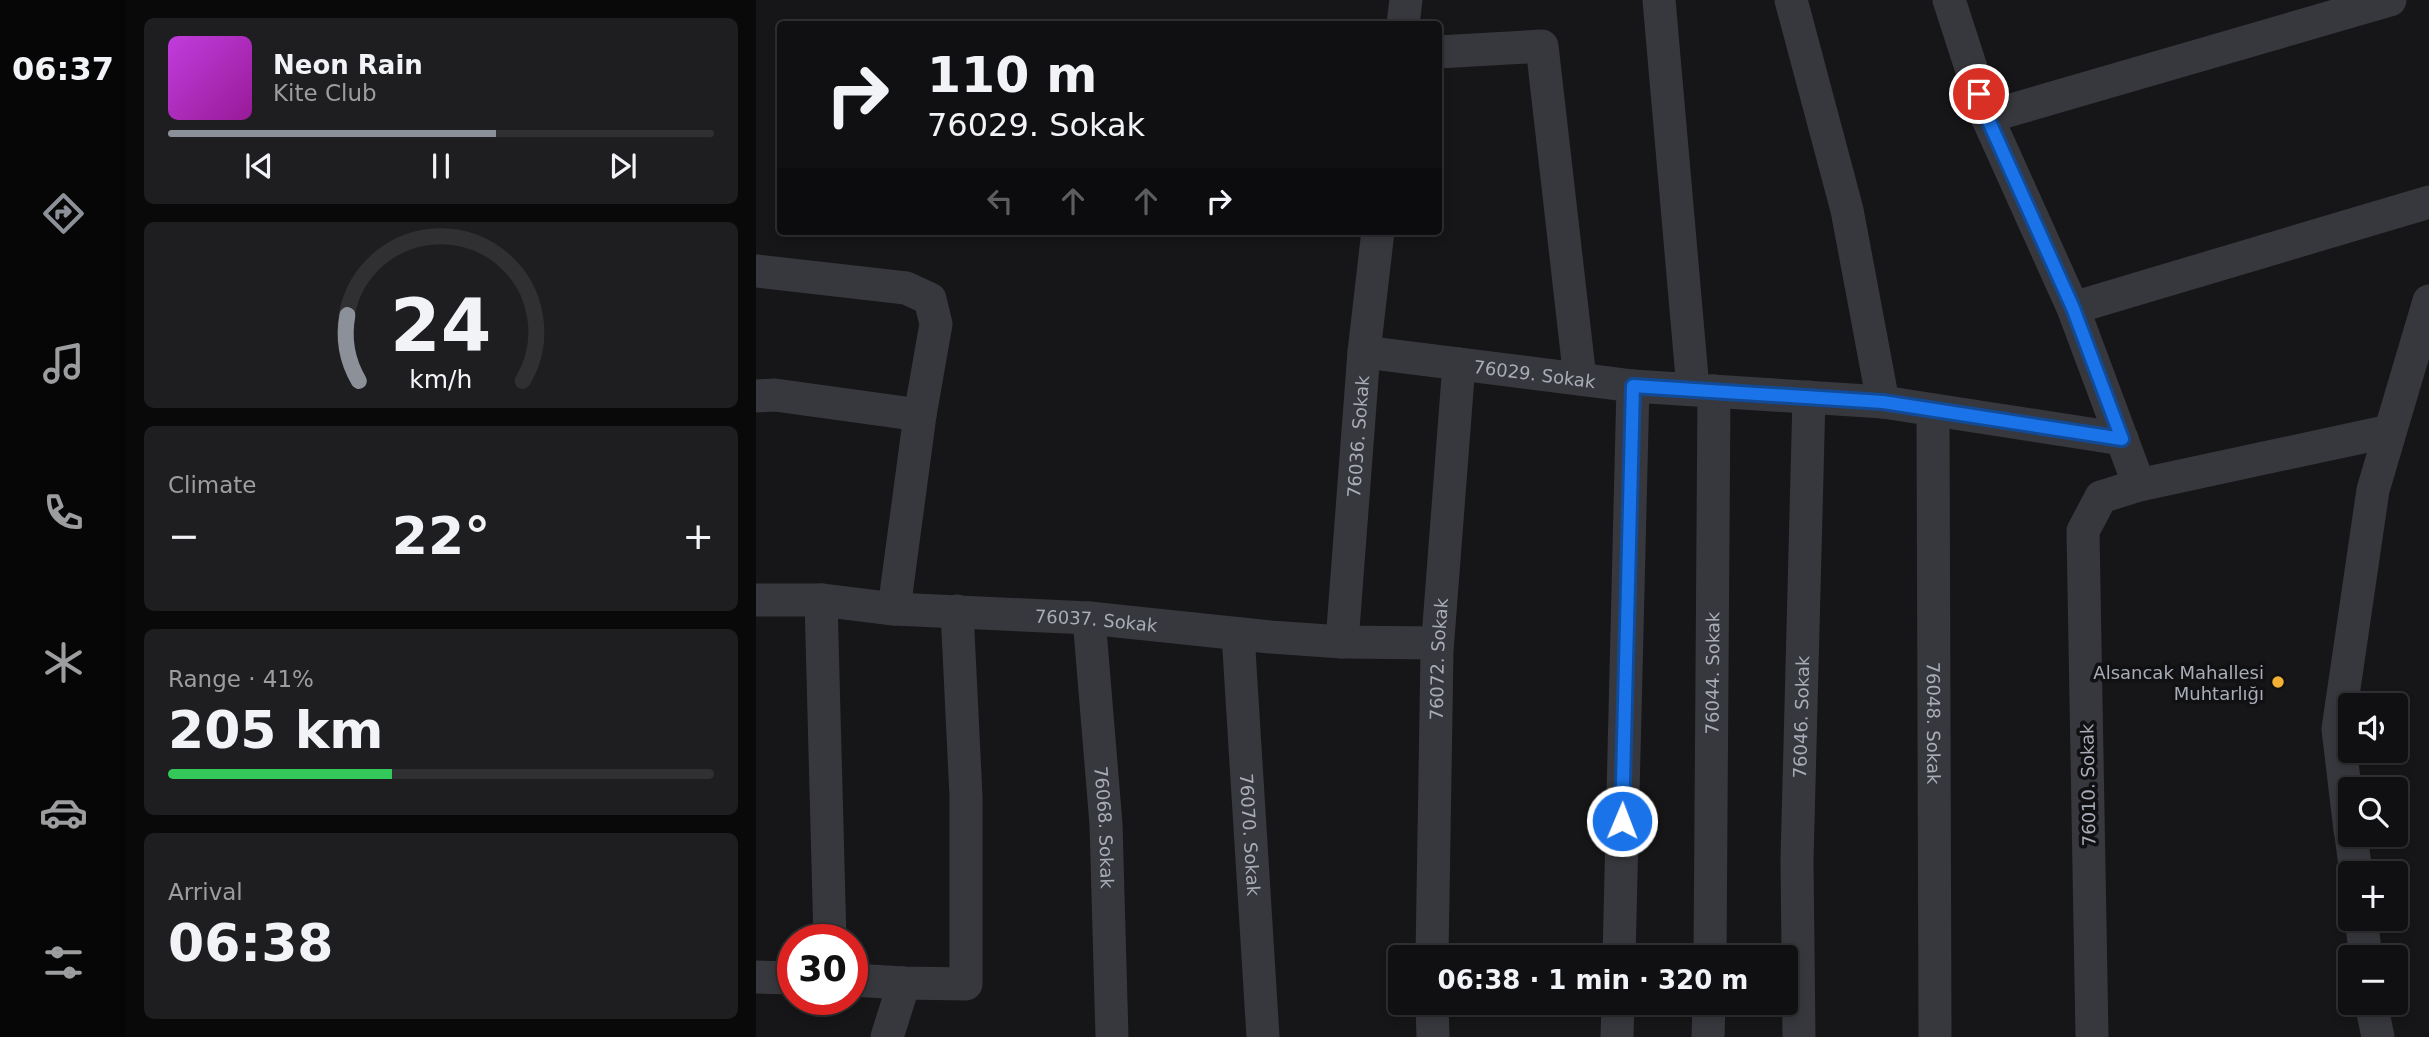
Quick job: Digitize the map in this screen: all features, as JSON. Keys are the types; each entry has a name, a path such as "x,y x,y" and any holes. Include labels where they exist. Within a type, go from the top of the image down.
{"street":[{"path":"1404,21 1406,0"},
{"name":"76044. Sokak","path":"1659,0 1704,390 1710,945"},
{"path":"1791,0 1847,210 1883,402"},
{"path":"1949,0 1987,117 2073,308 2139,485"},
{"path":"1987,117 2390,0"},
{"path":"1442,52 1542,46 1580,379"},
{"path":"2073,308 2429,202"},
{"name":"76036. Sokak","path":"1342,642 1364,352 1378,235"},
{"path":"756,271 906,288 930,299 936,324 920,415 894,609"},
{"path":"2344,777 2338,729 2373,489 2429,301"},
{"name":"76029. Sokak","path":"1364,352 1633,386 1883,402 2122,439"},
{"name":"76072. Sokak","path":"1432,945 1437,643 1459,364"},
{"path":"1619,945 1633,386"},
{"path":"756,396 775,395 920,415"},
{"name":"76046. Sokak","path":"1799,1037 1797,861 1809,397"},
{"name":"76048. Sokak","path":"1933,410 1935,1037"},
{"name":"76010. Sokak","path":"2092,1037 2083,531 2101,497 2139,485 2390,431"},
{"name":"76037. Sokak","path":"756,600 821,600 894,609 1089,618 1342,642 1437,643"},
{"path":"821,600 830,924"},
{"path":"868,981 966,984 967,796 957,611"},
{"name":"76068. Sokak","path":"1089,618 1106,824 1112,1037"},
{"name":"76070. Sokak","path":"1238,634 1264,1037"},
{"path":"756,978 777,978"},
{"path":"887,1037 904,984"},
{"path":"1432,1015 1433,1037"},
{"path":"1617,1037 1618,1015"},
{"path":"1708,1037 1709,1015"},
{"path":"2373,1015 2378,1037"}],"place":[{"name":"Alsancak Mahallesi Muhtarlığı","path":"2278,682"}],"route":[{"path":"1622,821 1633,386 1883,402 2122,439 2073,308 1979,94"}]}
